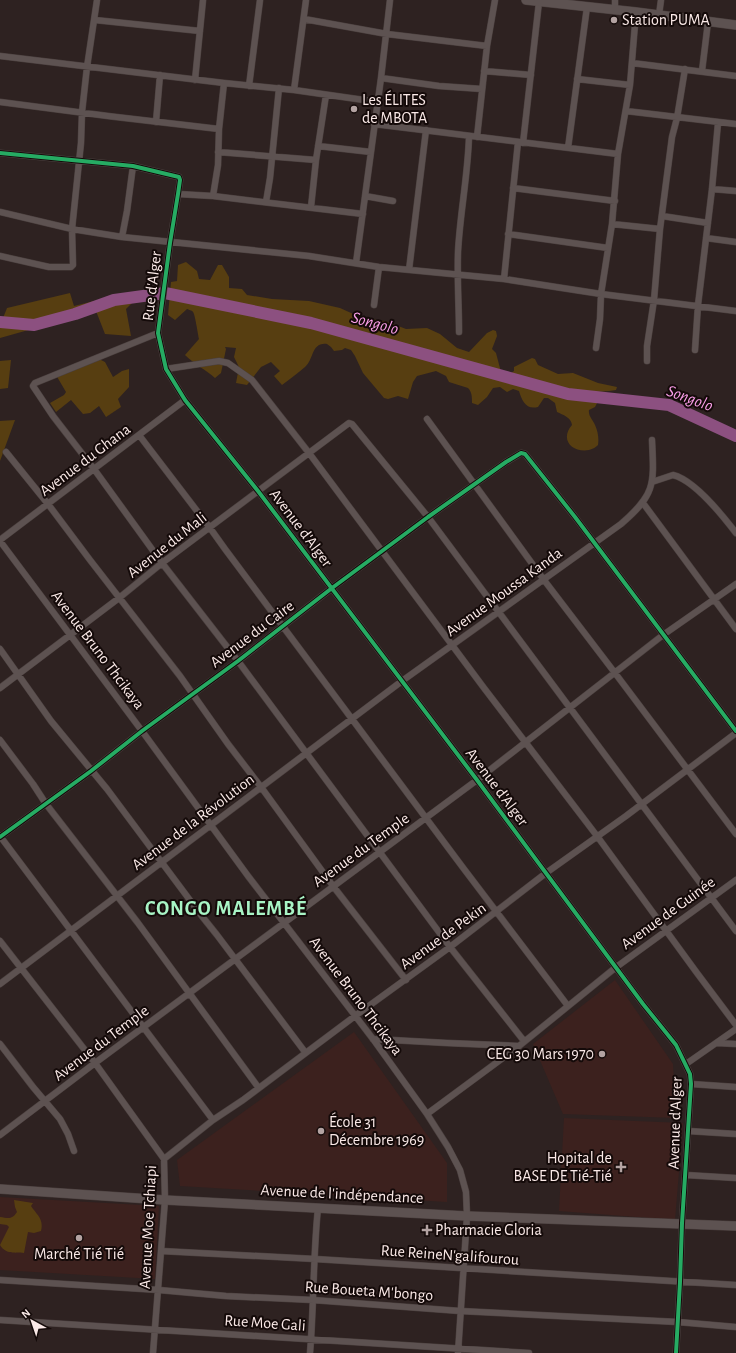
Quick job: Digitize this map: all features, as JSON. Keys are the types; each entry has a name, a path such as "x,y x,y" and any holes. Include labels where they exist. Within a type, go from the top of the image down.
{"street":[{"path":"0,256 49,267 71,267 73,265 72,229 82,112 97,0"},
{"path":"195,80 203,0"},
{"path":"249,86 260,0"},
{"path":"294,90 306,0"},
{"path":"356,263 387,34 390,0"},
{"path":"477,137 487,46 495,0"},
{"path":"526,0 539,2 562,2 587,7 736,25"},
{"path":"614,10 616,0"},
{"path":"659,15 661,0"},
{"path":"504,280 513,188 531,75 539,2"},
{"path":"568,148 587,7"},
{"path":"596,348 600,319 601,294 612,224 618,154 630,85 636,12"},
{"path":"304,19 387,34 487,46"},
{"path":"94,20 200,31"},
{"path":"702,71 708,22"},
{"path":"0,56 195,80 279,88 378,102"},
{"path":"632,63 736,76"},
{"path":"647,361 660,229 672,136 677,118 685,69"},
{"path":"484,71 531,75"},
{"path":"156,122 160,75"},
{"path":"381,78 482,90"},
{"path":"577,79 630,85"},
{"path":"213,196 224,83"},
{"path":"266,202 279,88"},
{"path":"311,207 316,160 326,94"},
{"path":"0,102 219,129"},
{"path":"626,111 736,124"},
{"path":"695,350 698,305 712,189 718,123"},
{"path":"374,124 618,154"},
{"path":"409,270 426,130"},
{"path":"459,332 458,252 469,152 469,136"},
{"path":"318,146 371,152"},
{"path":"218,152 316,160"},
{"path":"0,153 133,166 122,237"},
{"name":"Rue d'Alger","path":"133,166 179,177 180,180 160,307 158,333 166,369 185,400"},
{"path":"513,188 614,201"},
{"path":"712,189 736,191"},
{"path":"178,194 213,196 363,214"},
{"path":"365,196 393,201"},
{"path":"0,212 72,229 122,237 278,253 379,267 504,280 736,311"},
{"path":"662,216 708,223"},
{"path":"612,224 660,229"},
{"path":"508,234 608,248"},
{"path":"706,238 736,242"},
{"path":"374,305 379,267"},
{"path":"158,333 34,384 33,386 49,410 162,563 238,661 336,795 410,891 450,947 524,1041"},
{"path":"166,369 219,361 228,363 252,380 309,453 597,836 697,974 736,1024"},
{"name":"Avenue du Ghana","path":"0,540 185,400"},
{"name":"Avenue d'Alger","path":"185,400 258,491 477,780 615,968 676,1045 686,1064 690,1074 690,1084 676,1353"},
{"path":"427,419 544,580 616,673 736,834"},
{"name":"Avenue du Mali","path":"0,688 119,598 162,563 350,423 428,517"},
{"path":"139,436 210,528 568,1006"},
{"path":"652,440 652,482 643,503 736,629"},
{"path":"6,452 48,504 180,676 228,744 333,886 406,980"},
{"name":"Avenue du Caire","path":"0,837 91,771 142,731 238,661 332,588 428,517 521,453 525,454 594,543"},
{"path":"652,482 673,475 686,481 715,506 736,533"},
{"name":"Avenue Moussa Kanda","path":"402,681 621,524 643,503"},
{"path":"428,517 736,931"},
{"name":"Avenue Bruno Thcikaya","path":"0,540 248,876 373,1039 427,1114 448,1147 460,1170 466,1192 467,1216 458,1351"},
{"path":"594,543 736,732"},
{"name":"Avenue du Temple","path":"0,1135 379,851 477,780 663,635 736,584"},
{"path":"0,649 51,721 107,789 234,960 305,1052"},
{"name":"Avenue de la Révolution","path":"0,984 402,681"},
{"name":"Avenue de Pekin","path":"164,1159 213,1120 406,980 497,912 546,873 688,770 736,732"},
{"path":"0,740 46,804 190,993 258,1087"},
{"path":"0,837 213,1120"},
{"name":"Avenue de Guinée","path":"427,1114 519,1046 615,968 736,880"},
{"name":"Avenue Moe Tchiapi","path":"0,942 95,1063 164,1159 165,1200 153,1353"},
{"path":"686,1064 736,1029"},
{"path":"373,1039 519,1046"},
{"path":"717,1043 736,1044"},
{"path":"0,1044 33,1087 46,1100 60,1118 74,1151"},
{"path":"690,1084 736,1087"},
{"path":"688,1131 736,1134"},
{"path":"686,1175 736,1178"},
{"name":"Avenue de l'indépendance","path":"0,1189 165,1200 467,1216 682,1223"},
{"path":"310,1353 318,1208"},
{"path":"682,1223 736,1226"},
{"name":"Rue ReineN'galifourou","path":"161,1251 736,1285"},
{"name":"Rue Boueta M'bongo","path":"0,1280 460,1311 678,1322 736,1327"},
{"name":"Rue Moe Gali","path":"0,1320 311,1339 458,1351 529,1353"}],"shaded area":[{"path":"186,262 197,271 199,279 210,280 218,265 222,265 229,277 229,288 242,289 247,295 272,299 309,301 340,308 360,317 388,322 406,329 427,328 440,334 457,348 469,352 487,333 493,330 496,331 497,336 492,349 496,353 501,372 504,374 511,373 514,371 514,367 532,358 535,359 538,365 558,374 573,373 598,383 617,387 616,390 586,392 556,389 533,380 510,378 432,354 416,351 363,334 321,323 309,318 286,316 258,310 262,316 282,319 340,333 373,342 387,348 417,354 563,395 582,399 600,397 595,407 589,410 590,416 597,430 598,445 590,450 583,450 573,447 567,440 568,431 572,425 570,420 557,412 555,403 548,398 544,398 538,407 534,408 525,404 519,391 513,389 507,392 500,387 493,388 487,397 478,405 472,403 471,393 468,388 449,382 446,376 436,371 417,376 413,382 408,399 398,396 388,399 384,398 363,373 351,350 345,348 334,351 327,344 318,346 308,364 282,385 274,376 280,371 271,362 261,367 247,385 236,383 239,367 234,357 236,348 225,347 226,349 221,373 215,378 185,355 199,339 193,312 187,309 175,320 168,315 171,282 177,281 178,265"},
{"path":"154,292 154,297 134,301 126,309 131,336 105,334 96,311 0,338 0,318 3,318 7,308 70,293 74,306 102,299"},
{"path":"99,359 105,362 113,377 122,371 129,369 129,387 118,399 121,407 106,417 99,406 90,413 83,414 71,400 56,412 50,403 64,395 66,392 56,375"},
{"path":"11,360 8,388 0,389 0,361"},
{"path":"15,420 0,461 0,421"},
{"name":"CEG 30 Mars 1970","path":"615,980 673,1064 676,1118 563,1114 533,1044"},
{"name":"École 31 Décembre 1969","path":"354,1032 447,1163 447,1202 180,1186 177,1160"},
{"name":"Hopital de BASE DE Tié-Tié","path":"564,1118 683,1123 675,1220 559,1211"},
{"name":"Marché Tié Tié","path":"0,1197 159,1206 155,1279 0,1270"},
{"path":"14,1200 33,1203 31,1206 42,1223 41,1231 34,1233 28,1232 24,1253 8,1252 0,1245 9,1227 7,1225 0,1224 0,1217 10,1218 15,1215 17,1212"}],"waterway":[{"name":"Songolo","path":"0,322 34,325 75,314 114,300 165,293 311,323 568,394 669,405 736,436"}],"cycle path":[{"path":"0,153 133,166 179,177 180,180 158,333 166,369 185,400 258,491 477,780 643,1004 676,1045 690,1074 691,1084 682,1223 676,1353"},
{"path":"0,837 91,771 142,731 238,661 332,588 428,517 521,453 525,454 575,517 736,731"}],"place":[{"name":"Station PUMA","path":"614,20"},
{"name":"Les ÉLITES de MBOTA","path":"354,109"},
{"name":"CEG 30 Mars 1970","path":"602,1054"},
{"name":"École 31 Décembre 1969","path":"321,1131"},
{"name":"Hopital de BASE DE Tié-Tié","path":"621,1167"},
{"name":"Pharmacie Gloria","path":"427,1230"},
{"name":"Marché Tié Tié","path":"79,1238"}],"district":[{"name":"CONGO MALEMBÉ","path":"226,909"}]}
